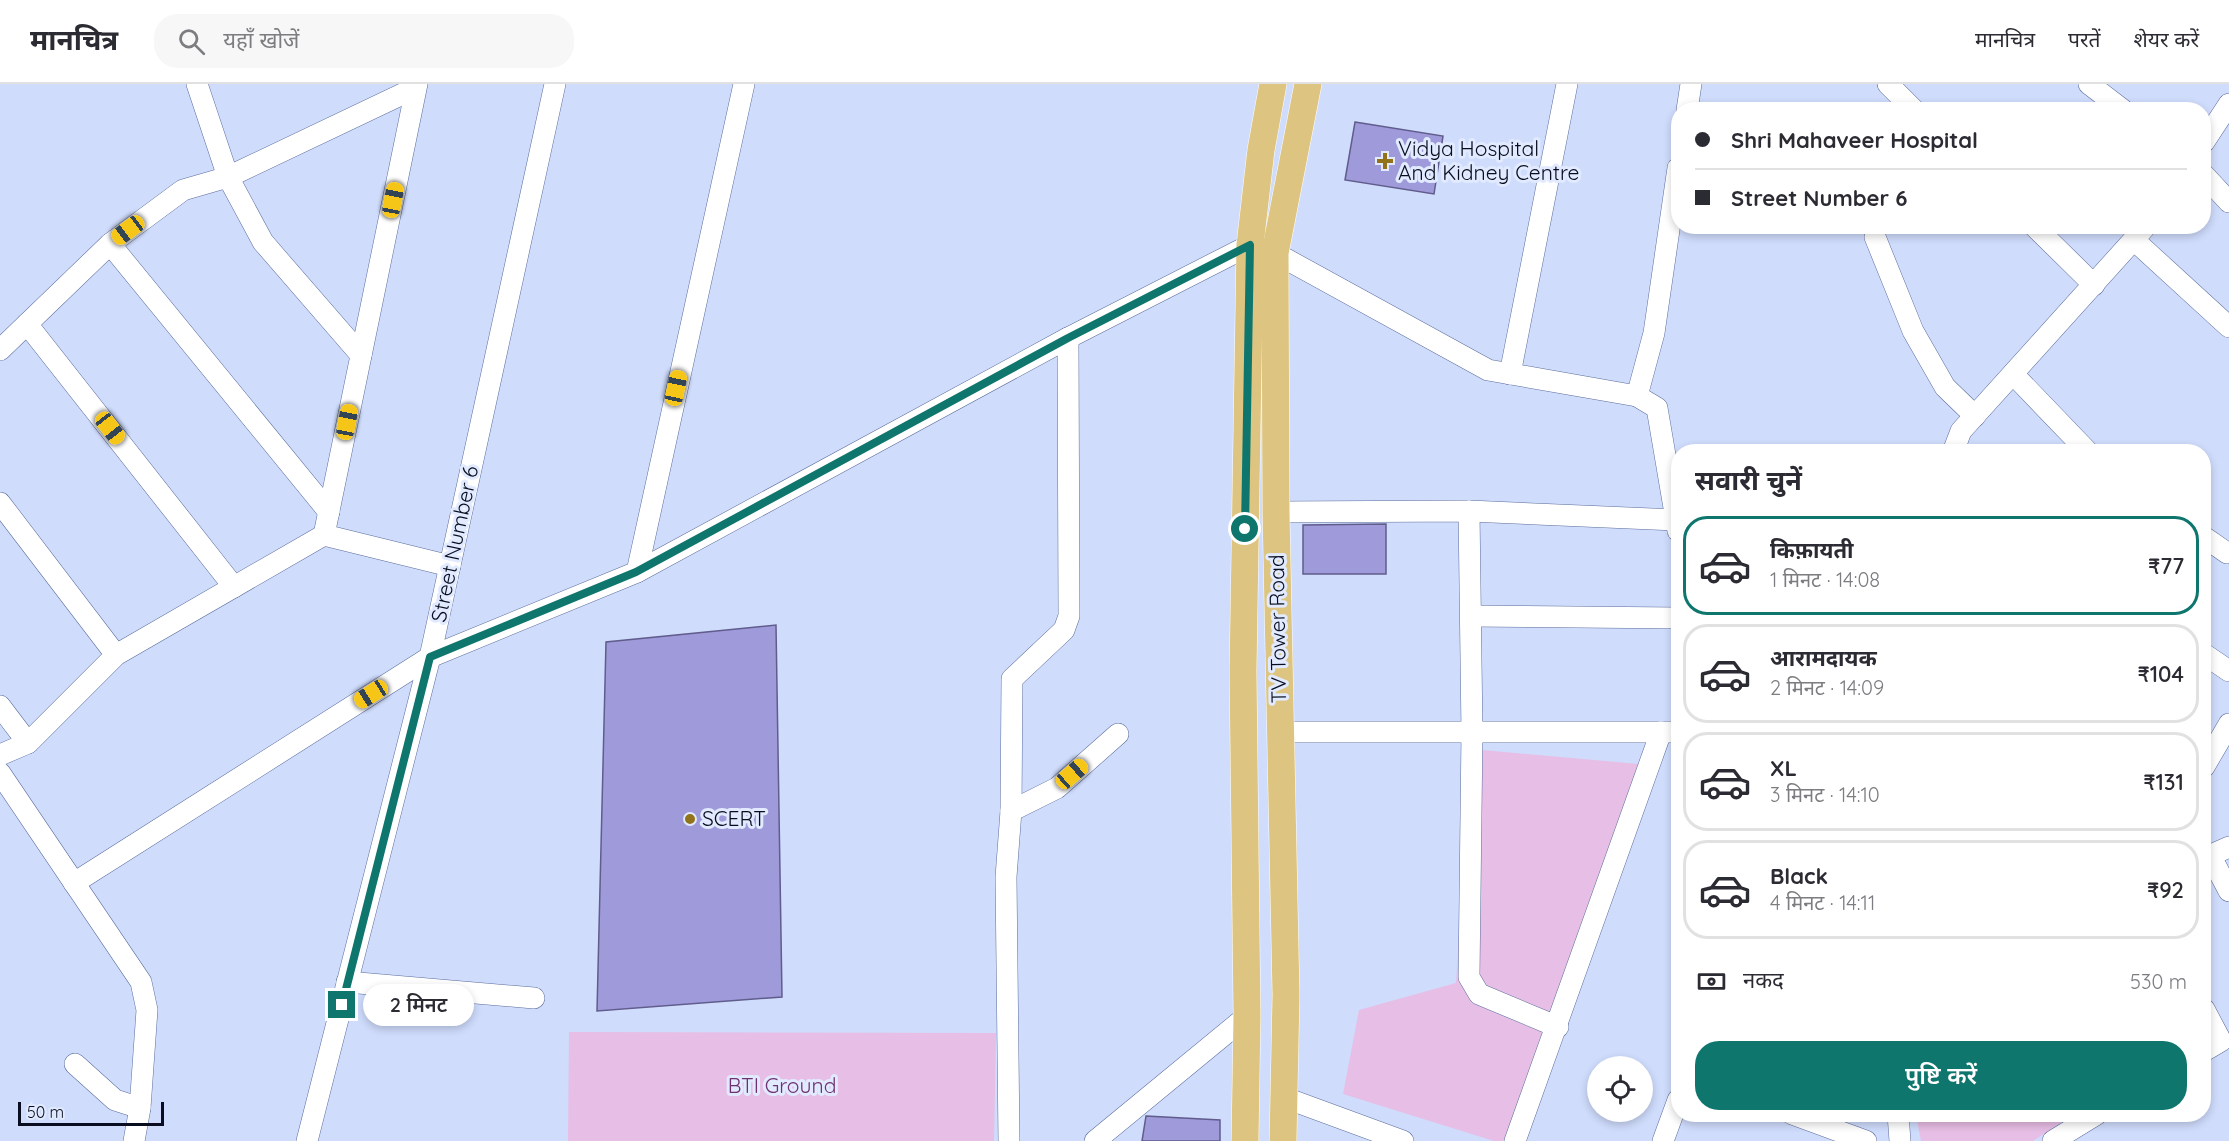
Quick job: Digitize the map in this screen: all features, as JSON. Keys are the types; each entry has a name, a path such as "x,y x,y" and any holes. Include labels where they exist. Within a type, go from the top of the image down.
{"main road":[{"name":"TV Tower Road","path":"1245,1141 1247,1016 1243,672 1250,245 1261,150 1273,84"},
{"name":"TV Tower Road","path":"1283,1141 1286,996 1276,512 1275,253 1308,84"}],"street":[{"path":"197,84 228,177 263,242 361,355"},
{"name":"Street Number 6","path":"307,1141 430,657 555,84"},
{"path":"636,572 744,84"},
{"path":"1510,374 1567,84"},
{"path":"1688,102 1691,84"},
{"path":"1888,84 1906,102"},
{"path":"2090,84 2113,102"},
{"path":"0,350 110,244 183,190 228,177 416,86"},
{"path":"324,535 416,86"},
{"path":"2211,131 2229,104"},
{"path":"2211,183 2229,202"},
{"path":"1637,396 1654,333 1671,216"},
{"path":"2042,234 2094,285"},
{"path":"1956,444 1961,431 2139,234"},
{"path":"2141,234 2229,327"},
{"path":"1875,237 1913,331 1945,387 1975,416"},
{"path":"110,244 329,512"},
{"path":"74,883 430,657 636,572 1068,338 1250,245"},
{"path":"1275,253 1488,370 1637,396 1657,408 1671,490"},
{"path":"27,324 234,587"},
{"path":"1009,1141 1006,877 1011,811 1012,679 1064,630 1069,616 1068,338"},
{"path":"2013,374 2080,444"},
{"path":"0,503 116,655"},
{"path":"1276,512 1469,511 1671,525"},
{"path":"1469,511 1472,733 1469,977 1479,994 1558,1027"},
{"path":"0,755 28,743 116,655 324,535 450,566"},
{"path":"2211,542 2227,553"},
{"path":"1471,616 1671,618"},
{"path":"2211,659 2229,671"},
{"path":"0,706 28,743"},
{"path":"2211,755 2229,724"},
{"path":"1280,732 1670,732 1515,1141"},
{"path":"1011,811 1057,788 1118,734"},
{"path":"0,773 141,982 147,1010 140,1108 134,1141"},
{"path":"2214,853 2229,891"},
{"path":"347,982 534,998"},
{"path":"1095,1141 1247,1016"},
{"path":"2211,1029 2218,1049"},
{"path":"75,1064 115,1100 140,1108"},
{"path":"1283,1097 1403,1141"},
{"path":"1663,1141 1671,1120"},
{"path":"1814,1122 1866,1141"},
{"path":"1899,1122 1900,1141"},
{"path":"2053,1141 2084,1122"}],"green space":[{"path":"1471,749 1639,764 1506,1141 1494,1141 1343,1094 1359,1010 1456,983"},
{"name":"BTI Ground","path":"569,1032 996,1033 994,1141 568,1141"},
{"path":"1917,1122 2062,1122 2033,1141 1921,1141"}],"building":[{"path":"1355,122 1443,136 1434,194 1345,180"},
{"path":"1386,524 1386,574 1303,574 1303,525"},
{"name":"SCERT","path":"776,625 782,997 597,1011 606,642"},
{"path":"1146,1116 1220,1120 1220,1141 1142,1141"}],"place":[{"name":"Vidya Hospital And Kidney Centre","path":"1385,161"},
{"name":"SCERT","path":"690,819"}],"route":[{"path":"342,1005 430,657 636,572 1068,338 1250,245 1245,529"}]}
